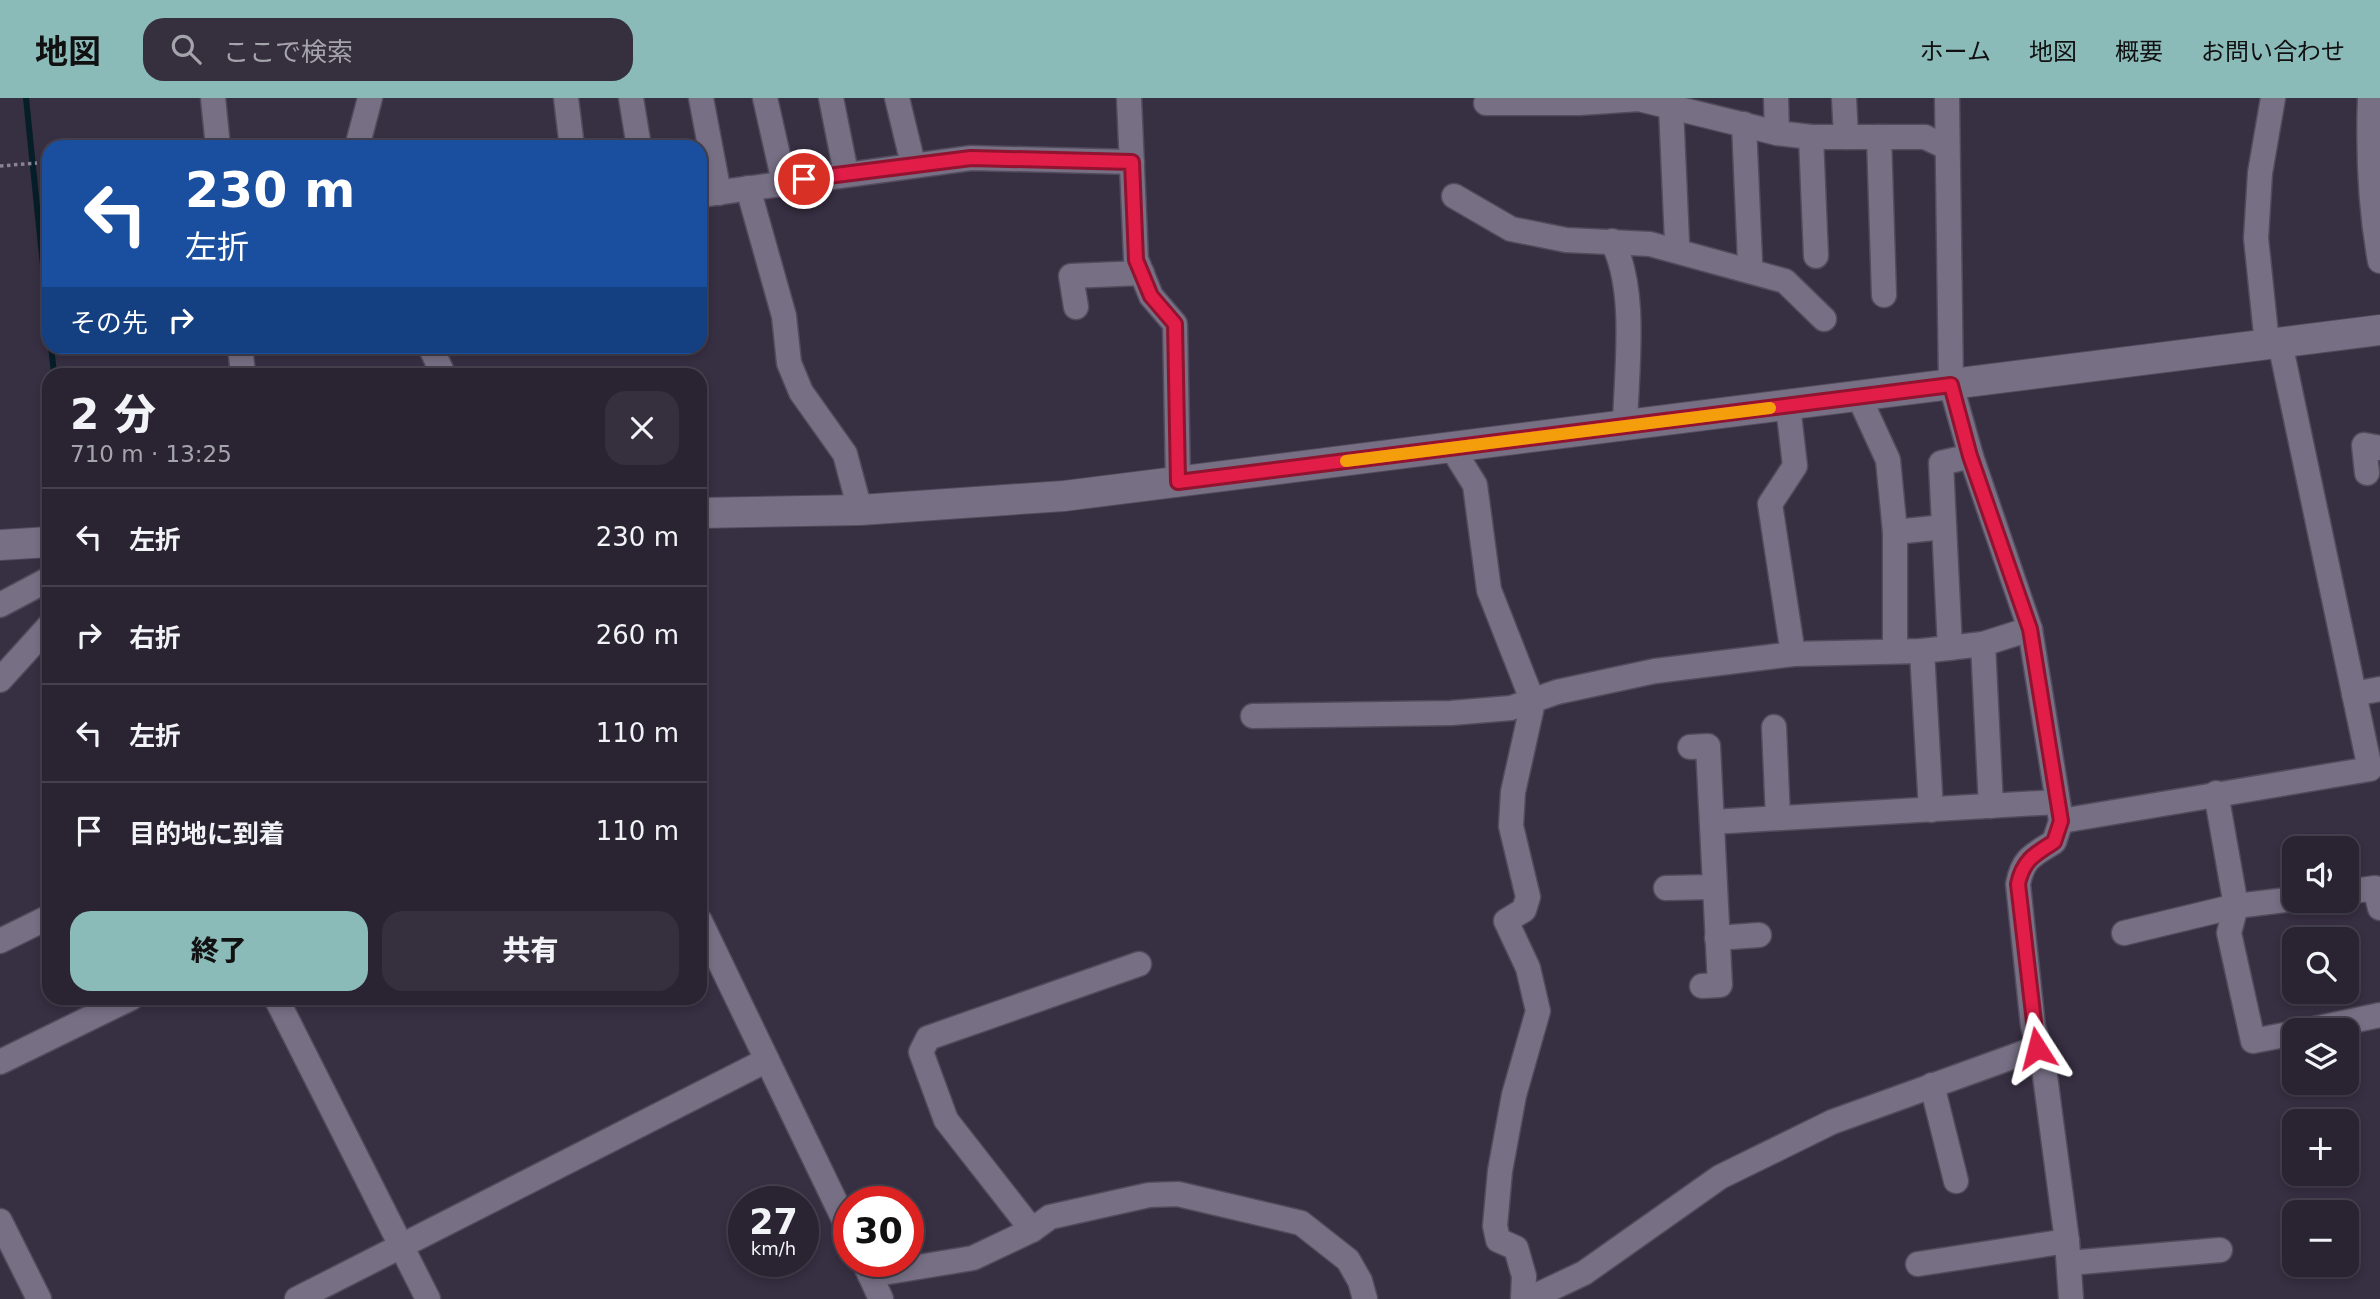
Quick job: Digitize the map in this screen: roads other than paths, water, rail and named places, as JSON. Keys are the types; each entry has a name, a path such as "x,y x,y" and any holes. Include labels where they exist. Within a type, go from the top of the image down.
{"street":[{"path":"213,98 217,140"},
{"path":"358,140 370,98"},
{"path":"566,98 571,140"},
{"path":"631,98 638,140"},
{"path":"701,98 704,140"},
{"path":"765,98 784,182"},
{"path":"831,98 846,173"},
{"path":"897,98 913,164"},
{"path":"1129,98 1136,260 1151,296 1175,324 1178,482"},
{"path":"1776,98 1777,133"},
{"path":"1844,98 1846,137"},
{"path":"1947,98 1951,385 1970,456 2030,629 2059,811 2054,842 2029,858 2021,867 2018,884 2037,1048 2043,1061 2068,1252 2071,1299"},
{"path":"1712,822 1991,806 2059,811 2216,793 2370,769 2273,343 2256,238 2260,173 2273,98"},
{"path":"2370,98 2368,144 2373,223 2380,261"},
{"path":"1486,103 1639,99 1671,107 1707,107 1744,124 1777,133 1811,137 1925,137 1946,147"},
{"path":"1671,107 1677,242"},
{"path":"1744,124 1749,261"},
{"path":"1811,137 1816,256"},
{"path":"1879,137 1884,295"},
{"path":"707,170 709,194 846,173 971,158 1132,162"},
{"path":"747,188 784,316 789,363 801,392 845,454 860,510"},
{"path":"1454,196 1511,229 1566,240 1650,244 1786,281 1824,319"},
{"path":"1612,241 1623,261 1627,319 1625,427"},
{"path":"1076,307 1071,276 1142,274"},
{"path":"707,513 860,510 1064,496 2380,330"},
{"path":"1859,397 1888,460 1895,532 1895,651"},
{"path":"1788,406 1796,466 1770,503 1793,654"},
{"path":"2367,473 2364,445 2380,448"},
{"path":"1452,448 1475,485 1489,590 1533,702 1513,792 1511,825 1528,897 1524,910 1506,921 1528,968 1538,1011 1514,1095 1500,1171 1495,1226 1498,1240 1516,1248 1524,1276 1522,1299"},
{"path":"1950,648 1941,463 1970,456"},
{"path":"1895,532 1944,527"},
{"path":"0,545 42,542"},
{"path":"0,605 42,583"},
{"path":"1253,716 1451,713 1511,708 1557,692 1655,671 1793,654 1950,648 1983,644 2030,629"},
{"path":"0,680 42,634"},
{"path":"1983,644 1991,806"},
{"path":"1922,651 1931,810"},
{"path":"2354,694 2380,689"},
{"path":"1774,727 1778,818"},
{"path":"1690,747 1708,746 1712,822 1713,887 1720,985 1702,986"},
{"path":"2216,793 2236,906 2229,933 2253,1041 2282,1035"},
{"path":"1666,888 1713,887"},
{"path":"2359,890 2375,888 2380,908"},
{"path":"2124,933 2236,906 2282,900"},
{"path":"0,941 42,920"},
{"path":"1717,938 1759,935"},
{"path":"707,936 833,1197"},
{"path":"1032,1230 946,1121 921,1052 928,1038 1139,964"},
{"path":"0,1062 117,1005"},
{"path":"280,1005 428,1299"},
{"path":"2359,1019 2380,1015"},
{"path":"1529,1299 1584,1273 1720,1177 1832,1122 2037,1048"},
{"path":"296,1299 767,1060"},
{"path":"1932,1085 1956,1181"},
{"path":"924,1263 973,1258 1032,1230 1050,1216 1149,1195 1178,1194 1301,1223 1328,1241 1348,1260 1360,1282 1365,1299"},
{"path":"0,1221 39,1299"},
{"path":"1918,1264 2068,1252 2220,1250"},
{"path":"871,1277 881,1299"}],"waterway":[{"path":"26,98 42,256"},
{"path":"52,354 53,368"}]}
